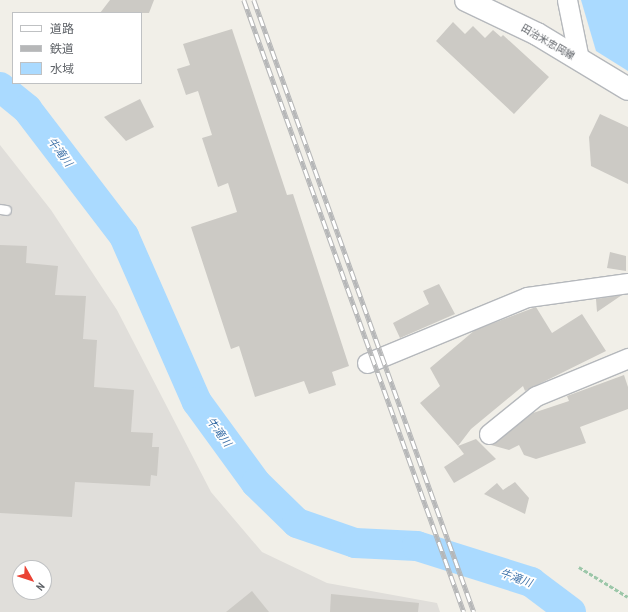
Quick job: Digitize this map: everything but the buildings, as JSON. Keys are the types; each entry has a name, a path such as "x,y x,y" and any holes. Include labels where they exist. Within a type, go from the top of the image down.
{"main road":[{"name":"田治米忠岡線","path":"466,0 579,59 628,89"}],"street":[{"path":"567,0 579,59"},
{"path":"367,363 527,297 628,283"},
{"path":"489,434 536,396 628,358"}],"path":[{"path":"579,567 628,597"}],"shaded area":[{"path":"0,145 51,210 117,310 211,492 262,552 327,583 437,603 440,612 0,612"}],"water":[{"path":"581,0 628,0 628,71 596,51"}],"waterway":[{"name":"牛滝川","path":"0,87 27,109 124,236 197,402 256,483 297,523 355,543 417,546 531,582 571,612"}],"railway":[{"path":"244,0 464,612"},
{"path":"254,0 474,612"}]}
